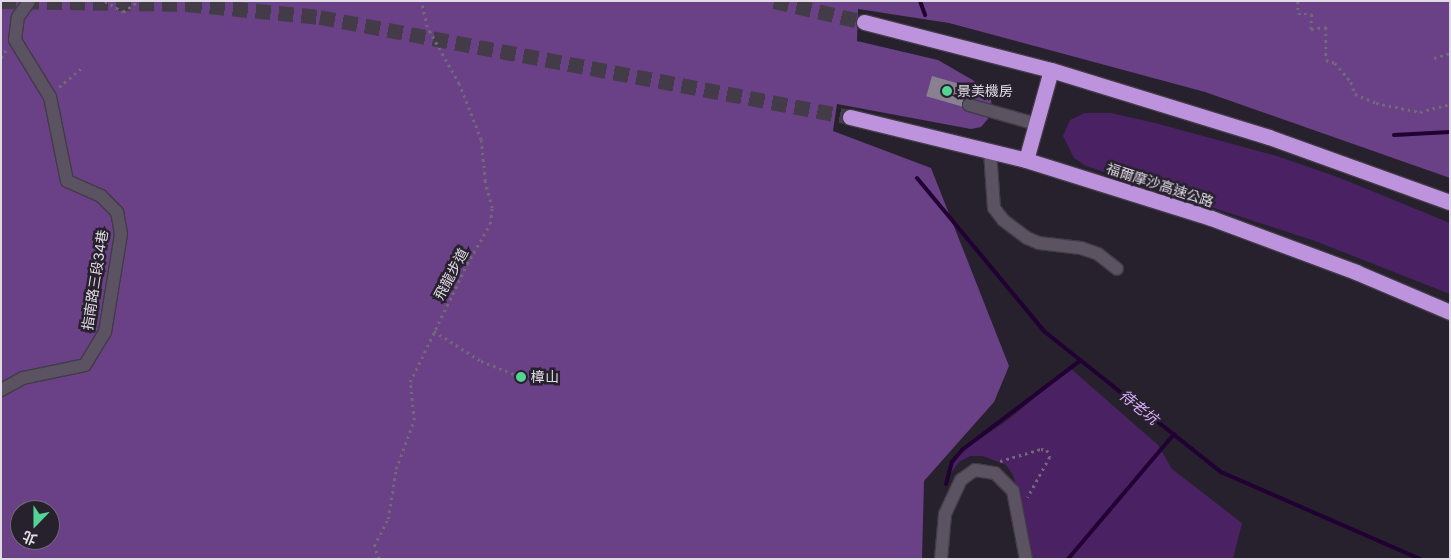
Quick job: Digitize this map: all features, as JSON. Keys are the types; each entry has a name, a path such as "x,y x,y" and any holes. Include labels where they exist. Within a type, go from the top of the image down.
{"highway":[{"path":"864,22 1051,70 1270,137 1450,202"},
{"path":"1026,160 1051,70"},
{"name":"福爾摩沙高速公路","path":"850,117 1026,160 1211,218 1356,272 1450,312"}],"street":[{"name":"指南路三段34巷","path":"1,390 23,378 85,365 105,332 121,234 117,212 101,196 67,181 48,91 18,48 15,40 18,17 29,1"},
{"path":"969,105 1036,124"},
{"path":"990,151 994,208 1003,220 1027,238 1039,243 1081,248 1098,254 1117,269"},
{"path":"941,559 945,514 961,480 975,470 994,473 1013,491 1026,559"}],"path":[{"path":"105,1 124,12 139,1"},
{"name":"飛龍步道","path":"379,559 374,546 388,519 396,469 414,420 410,382 433,331 490,224 492,208 485,181 481,140 458,84 427,27 421,1"},
{"path":"1298,1 1298,14 1312,14 1311,29 1326,27 1326,60 1334,63 1350,82 1355,94 1376,103 1420,112 1450,104"},
{"path":"1434,58 1450,53"},
{"path":"48,91 54,87 57,91 60,89 58,85 82,68"},
{"path":"433,331 481,361 521,377"},
{"path":"975,470 1041,449 1047,450 1050,458 1017,516"}],"shaded area":[{"path":"1,1 1450,1 1450,178 1205,92 949,23 858,9 857,41 938,60 983,86 991,99 992,114 981,127 971,129 837,104 833,131 931,168 1009,366 994,402 924,481 922,559 1,559"},
{"path":"1085,113 1111,113 1277,156 1340,178 1450,223 1450,294 1315,241 1086,166 1074,158 1063,136 1070,120"},
{"path":"1070,368 1158,445 1172,469 1242,523 1233,559 1032,559 1021,501 1013,475 1006,465 983,456 970,456 959,462 948,477 955,459 962,451 1009,419"}],"building":[{"name":"景美機房","path":"932,76 968,86 962,106 926,96"}],"waterway":[{"name":"待老坑","path":"920,1 925,15"},
{"path":"1394,135 1450,132"},
{"name":"待老坑","path":"917,178 1045,332 1221,472 1420,559"},
{"path":"946,484 952,462 962,450 1081,360"},
{"path":"1068,559 1174,434"}],"tunnel":[{"path":"1,1 187,4 320,17 850,117"},
{"path":"774,1 864,22"}],"place":[{"name":"景美機房","path":"947,91"},
{"name":"樟山","path":"521,377"}]}
